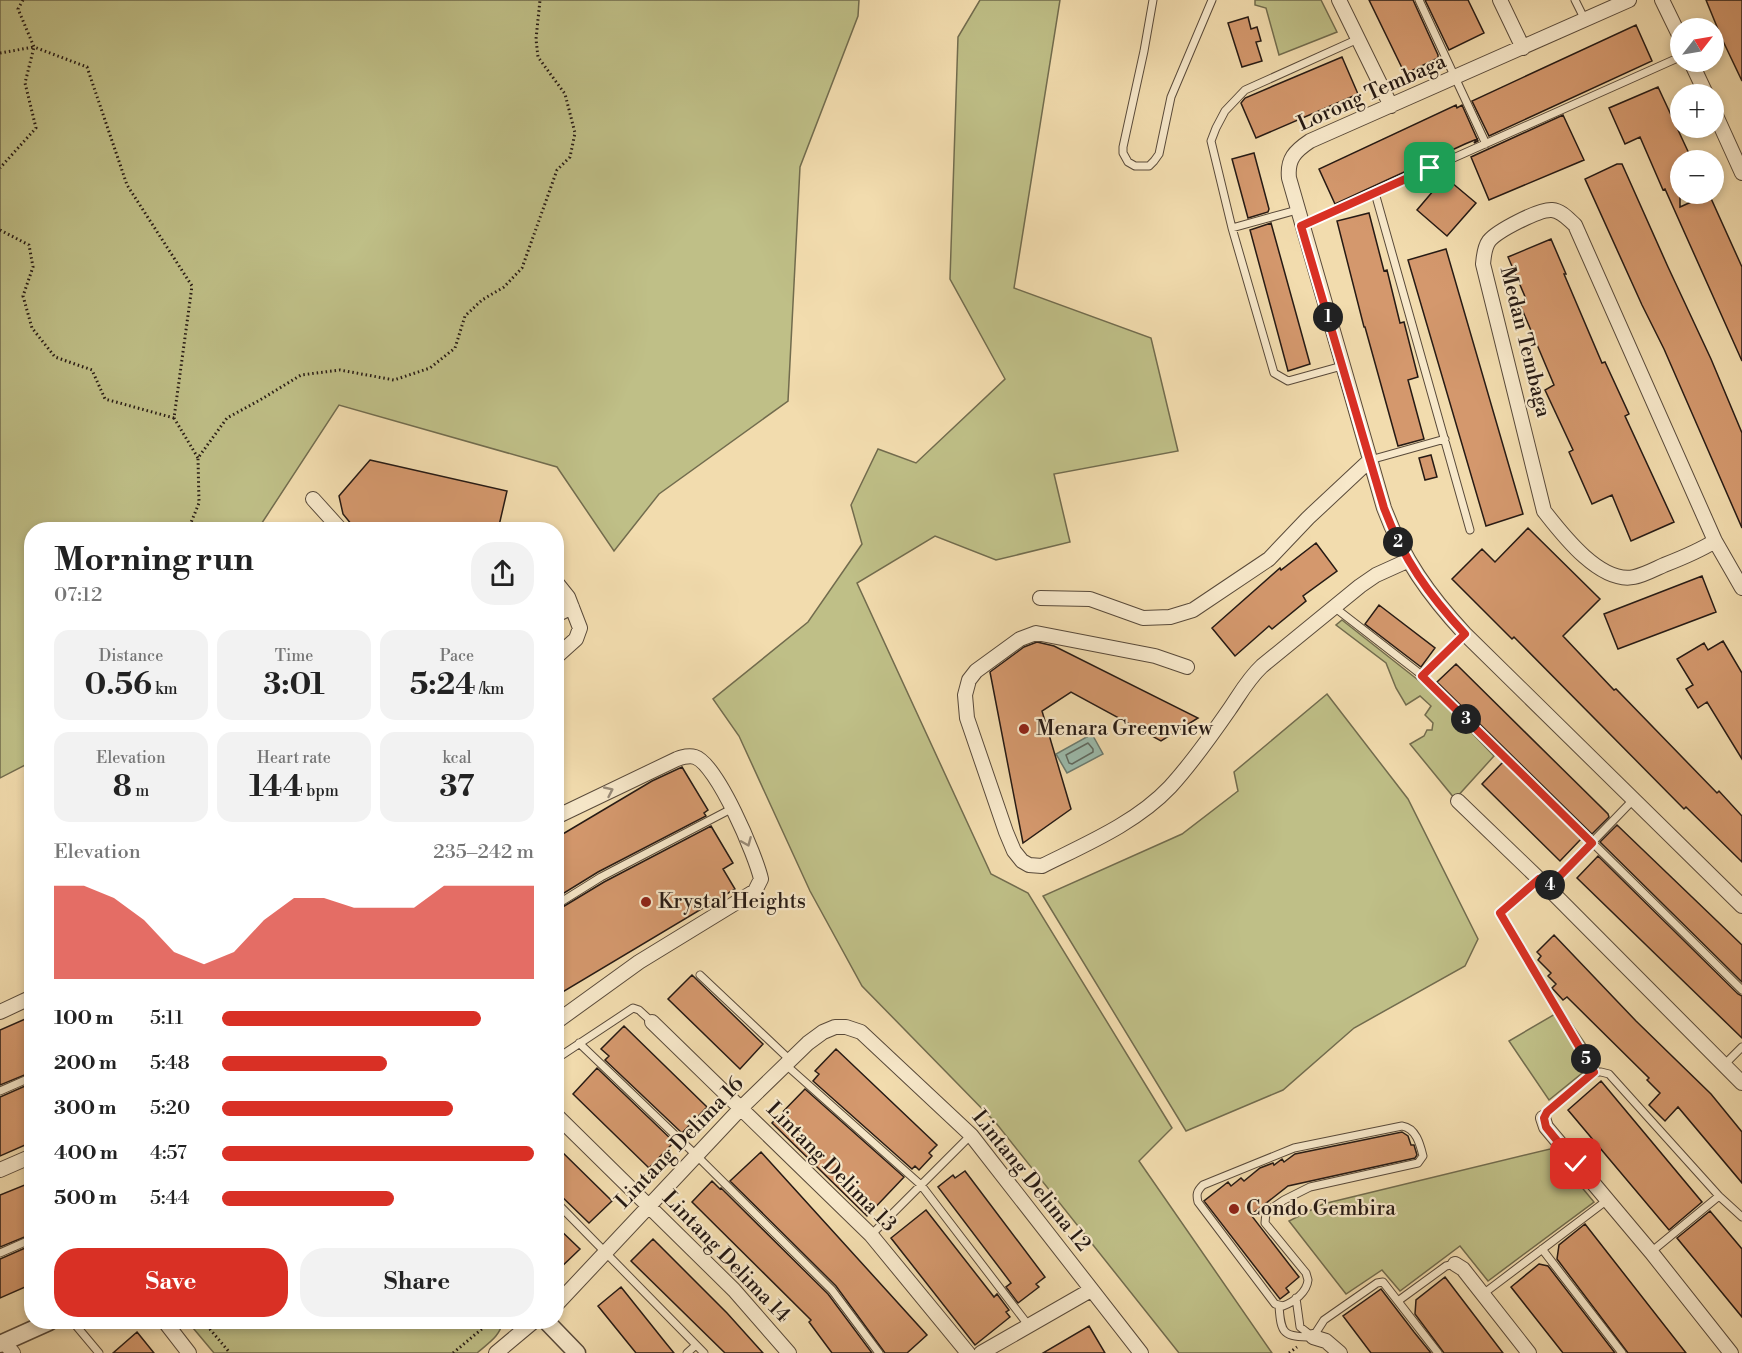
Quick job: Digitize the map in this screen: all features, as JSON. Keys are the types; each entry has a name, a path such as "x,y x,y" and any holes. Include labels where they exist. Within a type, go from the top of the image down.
{"street":[{"path":"1340,0 1391,106"},
{"path":"1500,0 1523,48"},
{"name":"Lorong Tembaga","path":"1407,561 1394,533 1370,460 1301,226 1287,167 1290,159 1299,148 1310,141 1629,0"},
{"path":"1662,0 1671,18"},
{"path":"1724,133 1742,173"},
{"name":"Medan Tembaga","path":"1715,542 1633,578 1610,574 1568,541 1544,511 1483,264 1487,244 1495,235 1542,212 1552,210 1562,213 1575,225 1715,542 1742,588"},
{"path":"1040,598 1090,599 1143,618 1170,617 1193,610 1269,560 1308,518 1370,460"},
{"path":"313,500 334,522"},
{"path":"1187,667 1155,656 1036,633 1020,639 972,675 965,690 967,718 1006,832 1014,851 1022,861 1029,865 1042,866 1130,820 1150,805 1170,787 1188,765 1249,679 1262,666 1376,575 1407,561 1424,586 1465,634 1742,906"},
{"path":"564,594 572,607 580,628 576,639 564,650"},
{"path":"564,611 572,607"},
{"path":"564,812 686,756 696,757 710,768 733,808 761,879 755,891 639,962 564,1016"},
{"path":"1458,801 1742,1083"},
{"path":"0,1012 24,1001"},
{"name":"Lintang Delima 13","path":"652,1022 871,1234 968,1353"},
{"name":"Lintang Delima 16","path":"564,1296 698,1156 741,1107 823,1032 835,1027 846,1027"},
{"name":"Lintang Delima 12","path":"846,1027 861,1032 971,1134 1135,1351"},
{"path":"1544,1118 1546,1127 1651,1252 1725,1351"},
{"name":"Lintang Delima 14","path":"564,1123 734,1290 789,1353"},
{"path":"0,1170 24,1159"},
{"path":"1455,1264 1463,1269 1528,1353"},
{"path":"981,1353 1091,1290"},
{"path":"6,1346 36,1329"},
{"path":"170,1329 189,1353"},
{"path":"496,1353 525,1329"},
{"path":"554,1329 577,1353"},
{"path":"1313,1337 1326,1341 1340,1353"}],"lane":[{"path":"1153,0 1122,147 1128,162 1142,167 1149,166 1159,154 1171,97 1212,0"},
{"path":"1419,0 1486,144"},
{"path":"1575,0 1585,20"},
{"path":"1342,366 1288,381 1274,373 1232,228 1211,141 1225,111 1245,90 1359,39"},
{"path":"1301,226 1670,61"},
{"path":"1375,193 1470,530"},
{"path":"1232,228 1297,210"},
{"path":"1370,460 1445,438"},
{"path":"1334,607 1422,676 1742,990"},
{"path":"1422,676 1465,634"},
{"path":"1544,884 1592,843 1634,800"},
{"path":"564,900 602,877 733,808"},
{"path":"700,975 788,1063 921,1185 1029,1326"},
{"path":"564,1053 633,1008 639,1010 652,1022"},
{"path":"579,1043 698,1156 832,1290 879,1353"},
{"path":"1725,1064 1742,1047"},
{"path":"1544,1118 1547,1112 1594,1072 1609,1074 1719,1196 1742,1217"},
{"path":"0,1091 24,1080"},
{"path":"1407,1126 1412,1130 1421,1148 1423,1156 1418,1162 1310,1187 1266,1212 1264,1223 1306,1273 1308,1280 1304,1291 1287,1305 1279,1306 1275,1304 1198,1202 1196,1196 1198,1190 1203,1185 1294,1148 1407,1126"},
{"path":"871,1234 971,1134"},
{"path":"1651,1252 1719,1196"},
{"path":"1483,1294 1606,1201"},
{"path":"564,1210 704,1353"},
{"path":"0,1253 24,1242"},
{"path":"1542,1249 1622,1353"},
{"path":"1398,1301 1446,1266 1455,1264"},
{"path":"1313,1337 1324,1320 1377,1283 1383,1282 1438,1353"},
{"path":"1296,1298 1300,1327 1313,1337"},
{"path":"1279,1306 1283,1330 1290,1335 1313,1337"},
{"path":"80,1329 99,1353"},
{"path":"687,1353 696,1345"}],"path":[{"path":"0,168 36,128 25,83 34,47 18,9 23,0"},
{"path":"198,458 226,418 301,375 340,370 394,380 430,368 455,348 465,316 482,300 504,287 522,268 556,170 570,157 575,133 565,94 538,57 536,39 540,0"},
{"path":"0,53 34,47 87,67 128,185 192,286 174,418 198,458 198,503 191,522"},
{"path":"0,230 29,244 33,267 23,296 32,328 55,357 92,370 105,399 174,418"},
{"path":"1544,884 1500,913 1594,1072"},
{"path":"210,1329 230,1353"},
{"path":"453,1353 482,1329"}],"green space":[{"path":"0,0 859,0 858,16 800,167 788,401 659,494 614,551 557,467 339,405 263,522 24,522 24,766 0,778"},
{"path":"980,0 1060,0 1014,288 1151,338 1178,451 1054,474 1070,542 996,560 935,536 857,583 991,874 1028,893 1172,1128 1139,1161 1272,1353 1179,1353 996,1123 862,986 810,891 739,736 713,699 808,622 862,544 851,505 878,449 916,463 1005,379 950,279 958,37"},
{"path":"1255,0 1321,0 1337,32 1279,55 1266,8 1255,5"},
{"path":"1342,620 1432,691 1494,756 1455,799 1410,744 1424,736 1427,730 1432,730 1433,723 1425,715 1431,706 1420,696 1406,705 1386,663 1336,625"},
{"path":"1327,694 1408,799 1478,939 1465,966 1354,1028 1283,1090 1186,1131 1043,896 1182,834 1238,791 1234,772"},
{"path":"1562,1010 1597,1061 1549,1100 1509,1041"},
{"path":"1550,1149 1594,1202 1488,1281 1460,1246 1400,1291 1382,1270 1346,1294 1289,1221 1323,1204"},
{"path":"194,1329 500,1329 496,1336 477,1353 214,1353"}],"water":[{"path":"1092,734 1103,754 1067,773 1056,754"}],"building":[{"path":"1369,0 1413,0 1438,58 1405,74"},
{"path":"1425,0 1468,0 1484,33 1449,50"},
{"path":"1706,0 1742,0 1742,81 1724,43 1724,18 1713,18"},
{"path":"1248,17 1251,29 1257,27 1261,41 1256,42 1262,61 1242,67 1228,23"},
{"path":"1636,25 1652,61 1489,136 1472,101"},
{"path":"1342,57 1358,94 1256,138 1241,103 1245,98"},
{"path":"1658,87 1670,113 1670,138 1682,138 1687,150 1670,150 1670,200 1665,189 1663,190 1640,137 1625,144 1609,108"},
{"path":"1456,105 1457,108 1462,105 1478,141 1474,143 1477,139 1465,144 1335,204 1319,169"},
{"path":"1563,115 1584,160 1489,200 1471,157"},
{"path":"1254,153 1269,209 1268,212 1248,218 1232,159"},
{"path":"1617,164 1622,164 1711,359 1742,433 1742,528 1664,349 1585,179"},
{"path":"1445,177 1476,203 1447,236 1417,210"},
{"path":"1672,204 1680,204 1680,207 1687,204 1714,204 1742,267 1742,361"},
{"path":"1369,213 1384,271 1387,270 1400,323 1404,322 1418,377 1408,380 1424,439 1398,446 1337,221"},
{"path":"1271,223 1310,364 1288,371 1250,230"},
{"path":"1551,239 1602,363 1605,362 1629,414 1625,416 1674,522 1631,541 1612,495 1592,504 1569,452 1573,450 1545,390 1554,385 1519,302 1526,299 1508,257"},
{"path":"1446,249 1523,514 1486,526 1408,260"},
{"path":"1431,455 1437,477 1425,480 1419,458"},
{"path":"370,460 507,491 500,522 350,522 343,514 339,496"},
{"path":"1528,528 1600,599 1563,636 1614,690 1616,689 1742,816 1742,862 1686,807 1684,809 1514,637 1512,639 1452,579 1482,549 1495,562"},
{"path":"1316,543 1337,571 1303,596 1306,601 1272,629 1269,626 1235,656 1212,628 1280,568 1281,570"},
{"path":"1702,576 1716,612 1618,649 1604,614"},
{"path":"1379,605 1435,648 1421,667 1365,624"},
{"path":"1723,641 1742,673 1742,759 1707,702 1698,708 1686,689 1693,685 1677,659 1704,643 1708,650"},
{"name":"Menara Greenview","path":"1037,642 1054,646 1198,718 1161,741 1071,692 1042,711 1071,809 1023,843 990,672 1024,647"},
{"path":"1456,664 1608,814 1609,817 1592,834 1437,682"},
{"path":"1503,762 1581,839 1560,861 1482,784"},
{"name":"Krystal Heights","path":"682,767 708,810 704,813 706,816 598,872 564,893 564,833 652,781"},
{"path":"1617,825 1742,945 1742,982 1600,842"},
{"name":"Krystal Heights","path":"711,826 733,863 723,869 735,889 564,991 564,906 604,882"},
{"path":"1598,856 1742,996 1742,1038 1577,878"},
{"path":"1554,935 1636,1021 1711,1094 1742,1132 1742,1183 1678,1107 1665,1121 1649,1105 1660,1093 1647,1080 1649,1078 1567,997 1563,1000 1552,988 1556,984 1548,976 1551,973 1538,960 1541,956 1537,952"},
{"path":"692,975 763,1044 740,1069 668,999"},
{"path":"24,1020 24,1075 0,1085 0,1030"},
{"path":"624,1026 707,1107 682,1133 605,1060 609,1056 601,1049"},
{"path":"836,1049 937,1145 929,1153 932,1156 919,1170 915,1166 912,1169 813,1081 819,1074 815,1071"},
{"path":"597,1068 674,1142 649,1168 573,1094"},
{"path":"1601,1081 1702,1202 1669,1230 1568,1110"},
{"path":"24,1086 24,1146 0,1156 0,1097"},
{"path":"805,1089 904,1177 867,1216 772,1123"},
{"name":"Condo Gembira","path":"1402,1132 1408,1136 1411,1145 1414,1145 1417,1155 1415,1158 1288,1186 1251,1215 1299,1277 1286,1288 1289,1292 1280,1299 1204,1201 1228,1182 1231,1186 1241,1178 1244,1181 1260,1168 1273,1163 1274,1165 1282,1159 1284,1162 1295,1154"},
{"path":"761,1152 927,1335 907,1353 885,1353 836,1286 730,1181"},
{"path":"564,1154 612,1201 589,1223 564,1199"},
{"path":"965,1171 1045,1277 1036,1284 1039,1287 1018,1303 1006,1287 1011,1283 938,1187 953,1175 955,1178"},
{"path":"712,1181 828,1294 872,1353 832,1353 809,1322 811,1320 692,1202"},
{"path":"24,1185 24,1237 0,1247 0,1195"},
{"path":"926,1210 994,1297 997,1294 1009,1310 1006,1312 1010,1317 975,1345 891,1238"},
{"path":"1710,1211 1742,1249 1742,1317 1677,1238"},
{"path":"1585,1224 1686,1353 1628,1353 1557,1259 1559,1245"},
{"path":"564,1234 580,1249 564,1264"},
{"path":"653,1239 727,1313 763,1353 725,1353 631,1261"},
{"path":"24,1248 24,1288 0,1298 0,1259"},
{"path":"1539,1264 1548,1266 1615,1353 1563,1353 1511,1287"},
{"path":"1445,1277 1503,1353 1444,1353 1415,1314 1416,1300"},
{"path":"621,1287 674,1353 636,1353 598,1306"},
{"path":"1381,1289 1431,1353 1371,1353 1343,1316"},
{"path":"1089,1326 1105,1353 1043,1353"},
{"path":"137,1332 154,1353 113,1353"}],"place":[{"name":"Menara Greenview","path":"1024,729"},
{"name":"Krystal Heights","path":"646,902"},
{"name":"Condo Gembira","path":"1234,1209"}],"route":[{"path":"1430,168 1301,226 1384,508 1394,533 1407,561 1424,586 1465,634 1422,676 1592,843 1548,888 1539,879 1500,913 1594,1072 1547,1112 1544,1118 1546,1127 1576,1164"}]}
